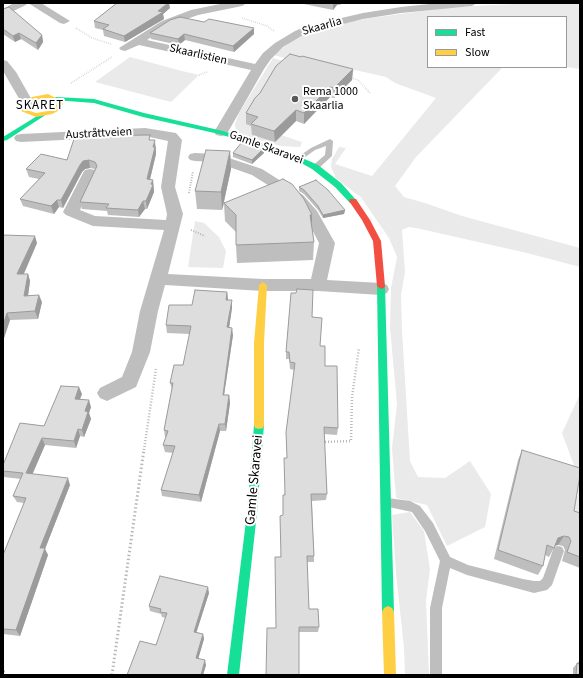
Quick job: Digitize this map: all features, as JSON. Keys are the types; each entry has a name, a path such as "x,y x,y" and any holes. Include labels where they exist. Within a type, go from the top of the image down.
{"street":[{"path":"3,13 22,3"},
{"path":"33,3 64,21"},
{"name":"Skaarlistien","path":"125,48 166,23 195,12 242,3"},
{"name":"Skaarlia","path":"221,132 258,68 267,56 278,45 311,28 334,22 386,13 472,3"},
{"name":"Skaarlistien","path":"138,41 258,68"},
{"path":"5,70 18,85 28,114 46,114"},
{"path":"18,85 52,98"},
{"path":"4,141 8,129 13,121 34,98 52,98"},
{"name":"Gamle Skaravei","path":"52,98 94,101 121,109 221,132 287,153 316,166 338,185 355,203 366,220 376,241 380,265 390,675"},
{"name":"Austråttveien","path":"46,114 59,107 59,101 52,98"},
{"name":"Gamle Skaravei","path":"46,114 87,107 121,109"},
{"path":"4,141 46,114"},
{"name":"Austråttveien","path":"21,138 145,132 171,136 175,140 168,188 176,214 173,224"},
{"name":"Gamle Skaravei","path":"195,157 217,158 257,172 298,198 312,214 327,243 318,285"},
{"path":"90,173 71,212 93,221 173,224 158,279 141,352 129,382 107,393"},
{"path":"158,279 263,285 318,285 381,289"},
{"name":"Gamle Skaravei","path":"233,675 259,443 259,343 263,285"}],"lane":[{"path":"299,159 313,149 330,141 328,156 316,166"},
{"path":"386,503 410,506 416,509 429,527 446,560 468,570 534,587 542,586 548,581 558,551"},
{"path":"436,675 436,608 446,560"}],"path":[{"path":"213,8 267,26 276,32"},
{"path":"64,21 92,38 125,48"},
{"path":"71,84 125,48"},
{"path":"351,78 358,80 370,93"},
{"path":"188,196 195,157"},
{"path":"320,442 351,441 352,397 360,343"},
{"path":"112,675 156,368"}],"shaded area":[{"path":"535,3 580,3 580,69 567,67 567,16 427,16 427,68 502,68 416,157 395,186 404,197 462,216 580,248 580,267 527,253 416,228 409,227 402,230 405,272 401,295 402,331 410,461 418,477 445,478 470,461 491,494 485,527 447,546 427,505 396,498 392,448 397,404 390,328 391,288 397,257 389,238 360,196 336,178 331,167 332,159 339,147 346,148 335,164 372,176 436,98 395,83 386,77 355,70 349,76 274,55 294,39 311,31 337,24 371,18 452,7"},
{"path":"130,57 199,75 171,102 95,82"},
{"path":"273,58 286,62 247,124 302,142 300,147 281,146 242,135 236,131 235,124 239,113"},
{"path":"195,221 204,223 219,237 226,251 223,268 188,267"},
{"path":"580,394 580,520 556,519 561,491 578,497 575,468 562,433"},
{"path":"410,512 424,531 430,569 426,601 429,675 405,675 392,515"}],"building":[{"path":"117,3 168,3 158,11 163,12 124,36 103,29 109,25 94,21"},
{"path":"9,7 42,35 36,43 19,33 13,36 3,29 3,9"},
{"path":"180,17 204,22 209,19 254,28 233,46 184,34 178,39 150,33 170,20"},
{"path":"290,54 353,69 334,88 330,87 304,113 296,110 274,131 251,124 258,117 246,113 276,66"},
{"path":"150,135 149,140 155,140 153,147 155,147 147,179 153,180 151,184 153,185 146,201 143,201 138,210 106,208 109,204 80,202 97,166 95,162 89,160 83,161 61,200 57,200 51,206 20,199 45,173 26,169 41,154 67,160 75,136"},
{"path":"242,142 263,149 252,160 233,153"},
{"path":"206,150 230,151 221,192 195,191"},
{"path":"283,179 292,184 304,199 312,215 310,215 314,242 236,245 236,215 224,203"},
{"path":"316,180 328,190 345,210 323,215 318,206 304,190 299,187"},
{"path":"3,235 35,236 17,274 28,274 24,296 39,295 35,311 7,313 3,325"},
{"path":"297,289 313,290 312,317 322,318 320,346 325,346 325,366 337,366 338,428 324,427 327,494 311,494 314,556 307,556 309,609 318,609 319,627 299,627 299,675 266,675 267,628 276,628 275,557 281,557 280,516 283,515 283,495 285,495 284,458 287,458 286,432 295,363 290,362 289,352 286,352 291,293 296,293"},
{"path":"195,290 227,292 226,300 232,300 227,327 232,328 223,395 229,395 225,424 219,424 199,495 161,490 175,446 163,445 168,431 164,430 173,383 170,383 174,365 183,365 191,326 166,325 169,305 192,305"},
{"path":"61,386 79,387 75,399 89,400 85,411 88,412 82,430 78,429 74,441 42,438 26,473 68,478 40,548 45,548 16,630 3,629 3,555 26,498 13,496 23,473 3,471 3,465 20,423 44,426"},
{"path":"522,450 580,468 574,511 580,513 580,557 567,552 571,541 569,537 564,536 558,538 554,548 547,545 543,566 498,550"},
{"path":"160,576 208,587 194,632 203,634 196,658 205,660 201,675 127,675 140,641 156,645 167,613 160,612 161,609 149,606"},
{"path":"580,660 580,675 576,675 577,663 579,664"}],"traffic: fast":[{"path":"56,99 94,101 143,115 221,132 287,153 315,167 338,185 353,201"},
{"path":"5,139 42,115"},
{"path":"381,286 388,612"},
{"path":"233,675 252,513 259,425"}],"traffic: slow":[{"path":"48,96 59,101 60,104 56,110 50,113 36,115 24,111 23,107 27,102 34,98 48,96"},
{"path":"259,425 259,343 263,285"},
{"path":"388,612 390,675"}],"traffic: jam":[{"path":"353,201 366,220 377,241 381,286"}],"place":[{"name":"Rema 1000 Skaarlia","path":"295,99"}],"district":[{"name":"SKARET","path":"40,106"}]}
